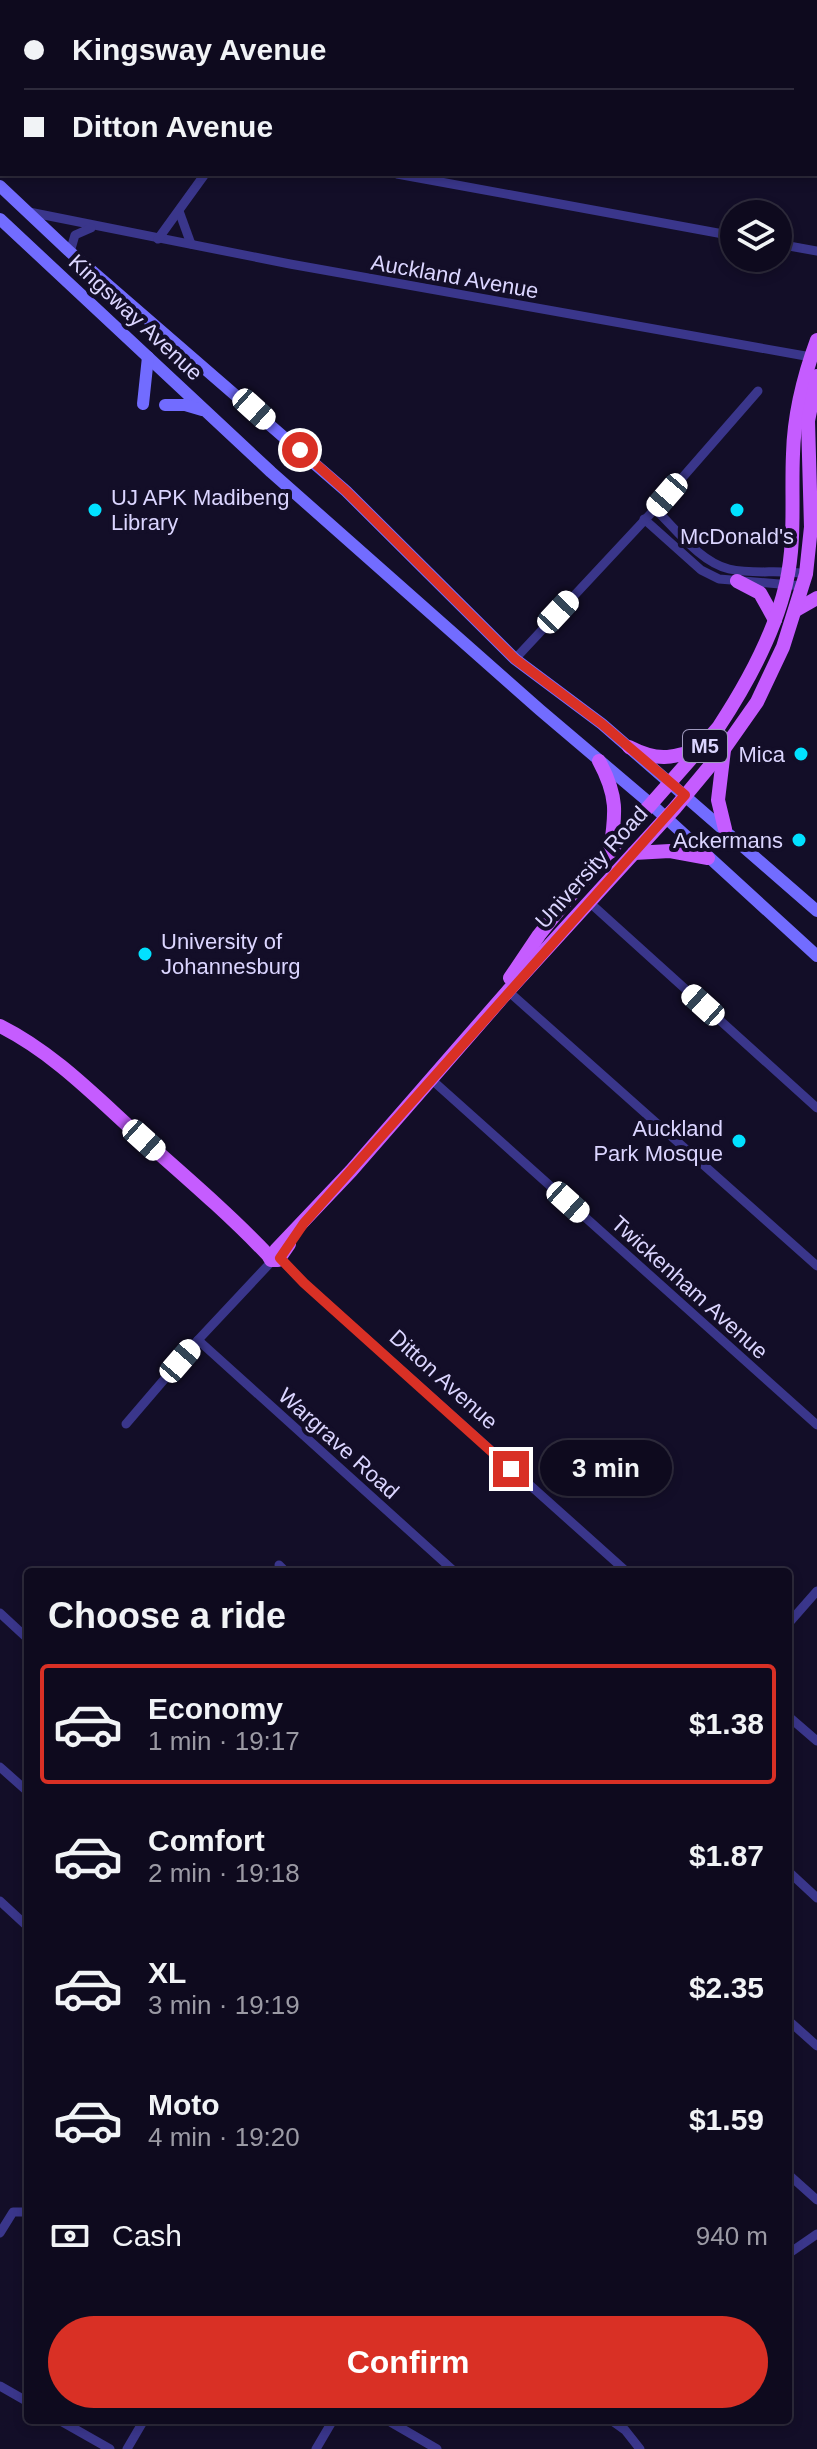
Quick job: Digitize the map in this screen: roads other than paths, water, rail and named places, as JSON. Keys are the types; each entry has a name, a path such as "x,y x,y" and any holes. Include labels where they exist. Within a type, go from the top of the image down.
{"main road":[{"name":"Kingsway Avenue","path":"0,186 70,252 346,491 515,659 629,747 817,911"},
{"name":"Kingsway Avenue","path":"0,219 205,411 652,805 817,956"},
{"name":"M5","path":"775,620 787,577 793,520 794,433 799,396 817,340"},
{"path":"143,404 148,357"},
{"name":"University Road","path":"274,1256 685,795 724,749 761,694 777,663 796,610 810,549 813,494 808,421 817,376"},
{"path":"165,405 185,405 205,411"},
{"path":"737,581 760,593 775,620"},
{"path":"796,610 817,598"},
{"name":"University Road","path":"481,1022 539,935 724,720 775,620"},
{"path":"629,747 655,758 703,748"},
{"path":"724,749 718,800 725,829"},
{"path":"599,761 610,782 615,804 610,852"},
{"path":"634,853 670,851 708,858"},
{"name":"Ditton Avenue","path":"0,1026 38,1048 81,1083 274,1256"}],"street":[{"path":"158,239 204,176"},
{"path":"408,176 720,233"},
{"path":"179,211 191,244"},
{"name":"Auckland Avenue","path":"29,212 449,294 811,357"},
{"path":"70,252 75,235 94,227"},
{"path":"792,247 817,251"},
{"path":"515,659 655,509 758,391"},
{"path":"655,509 709,560 721,567 804,580"},
{"path":"644,519 701,570 719,579 737,581 787,577"},
{"path":"589,902 817,1108"},
{"path":"508,991 817,1266"},
{"name":"Twickenham Avenue","path":"432,1080 817,1425"},
{"name":"Ditton Avenue","path":"274,1256 623,1568"},
{"name":"University Road","path":"126,1424 274,1256"},
{"name":"Wargrave Road","path":"198,1340 451,1568"},
{"path":"792,1619 817,1591"},
{"path":"0,1613 24,1635"},
{"path":"792,1719 817,1741"},
{"path":"0,1767 24,1788"},
{"path":"792,1875 817,1898"},
{"path":"0,1901 24,1923"},
{"path":"792,2024 817,2046"},
{"path":"792,2178 817,2200"},
{"path":"0,2233 13,2212 24,2212"},
{"path":"792,2251 817,2234"},
{"path":"0,2386 24,2400"},
{"path":"66,2424 110,2449"},
{"path":"127,2449 142,2424"},
{"path":"316,2449 331,2424"},
{"path":"394,2424 437,2449"},
{"path":"617,2424 640,2449"}],"place":[{"name":"UJ APK Madibeng Library","path":"95,510"},
{"name":"McDonald's","path":"737,510"},
{"name":"Mica","path":"801,754"},
{"name":"Ackermans","path":"799,840"},
{"name":"University of Johannesburg","path":"145,954"},
{"name":"Auckland Park Mosque","path":"739,1141"}]}
